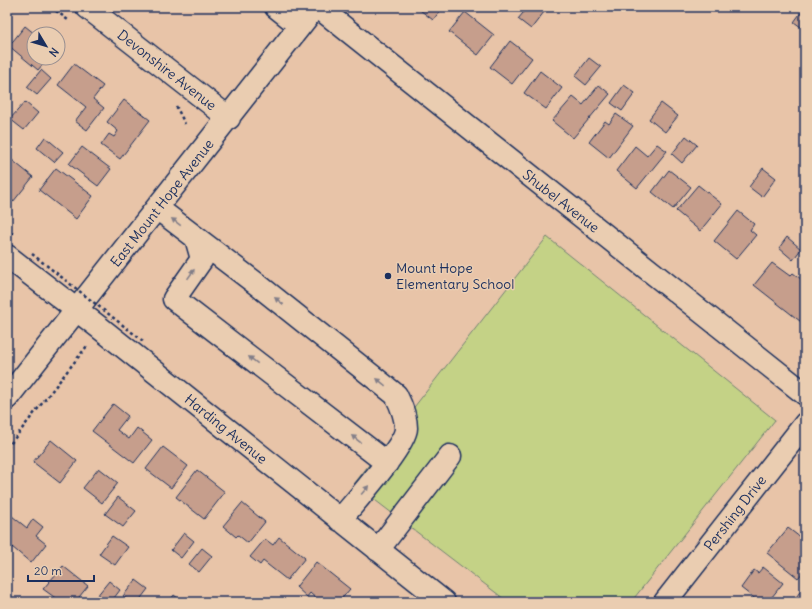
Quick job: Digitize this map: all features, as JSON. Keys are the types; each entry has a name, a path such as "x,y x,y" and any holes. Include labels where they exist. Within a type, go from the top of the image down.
{"street":[{"name":"Devonshire Avenue","path":"87,7 229,118"},
{"path":"276,7 300,26"},
{"name":"East Mount Hope Avenue","path":"7,398 300,26 317,7"},
{"name":"Shubel Avenue","path":"317,7 805,394"},
{"path":"157,208 258,285 396,395 401,405 406,429 396,452 340,520"},
{"path":"196,238 202,259 174,299 386,463"},
{"name":"Harding Avenue","path":"7,256 100,328 444,602"},
{"name":"Pershing Drive","path":"665,602 805,424"},
{"path":"378,550 450,456"}],"path":[{"path":"32,254 143,341"},
{"path":"7,448 100,328 115,311"}],"green space":[{"path":"547,237 775,420 631,602 508,602 354,484"}],"building":[{"path":"416,7 443,7 433,20"},
{"path":"528,7 538,7 544,12 531,29 518,19"},
{"path":"805,7 805,30 794,22"},
{"path":"465,12 494,35 478,55 449,32"},
{"path":"25,26 26,27 26,60 9,46"},
{"path":"510,41 532,58 512,84 490,67"},
{"path":"589,58 601,67 586,85 575,76"},
{"path":"74,64 103,86 93,99 104,108 87,130 75,121 86,107 58,85"},
{"path":"33,66 41,66 38,70"},
{"path":"41,70 51,79 37,95 27,87"},
{"path":"540,71 562,88 546,109 524,93"},
{"path":"599,85 610,94 573,138 552,121 573,97 583,105"},
{"path":"624,85 635,93 622,111 611,103"},
{"path":"124,100 150,120 120,159 101,145 109,134 114,137 118,131 107,122"},
{"path":"25,102 38,113 24,130 10,119"},
{"path":"661,103 678,116 665,132 649,119"},
{"path":"616,114 633,126 609,158 589,142 605,121 609,124"},
{"path":"686,136 697,145 682,163 672,154"},
{"path":"45,137 63,152 54,162 37,148"},
{"path":"657,144 667,151 637,188 616,171 635,146 647,156"},
{"path":"82,147 111,169 98,186 69,164"},
{"path":"12,160 33,177 13,202 7,197 7,166"},
{"path":"56,168 93,196 76,219 39,190"},
{"path":"763,168 776,178 762,197 749,187"},
{"path":"669,170 691,187 673,209 652,192"},
{"path":"698,185 722,204 700,231 676,211"},
{"path":"738,211 754,224 750,230 756,235 736,259 714,241"},
{"path":"787,237 801,249 793,260 779,248"},
{"path":"772,263 790,276 793,273 805,282 805,325 754,285"},
{"path":"113,404 128,416 117,430 129,439 137,428 152,440 134,463 92,431"},
{"path":"51,440 77,461 60,483 33,462"},
{"path":"163,447 188,466 171,488 146,469"},
{"path":"99,468 118,483 102,503 83,488"},
{"path":"197,470 225,492 204,519 176,497"},
{"path":"118,497 136,511 123,527 105,514"},
{"path":"242,503 265,522 248,543 238,535 236,537 223,526"},
{"path":"7,512 27,528 33,519 43,527 36,536 46,544 31,563 12,547 9,552 7,550"},
{"path":"788,528 805,541 805,570 798,578 767,553"},
{"path":"184,533 194,541 181,558 171,550"},
{"path":"112,536 128,547 115,565 99,554"},
{"path":"279,537 305,558 287,580 263,561 260,565 250,557 265,539 273,545"},
{"path":"202,548 212,556 199,572 189,564"},
{"path":"316,562 350,589 339,602 320,602 310,593 307,597 296,587"},
{"path":"63,566 88,586 75,602 61,602 43,589"},
{"path":"763,567 783,583 768,602 759,602 741,588 754,570 758,573"},
{"path":"136,580 148,589 138,602 131,602 123,596"},
{"path":"109,581 120,590 111,602 92,602"},
{"path":"802,589 805,591 805,602 796,602 794,600"},
{"path":"174,595 183,602 169,602"}],"place":[{"name":"Mount Hope Elementary School","path":"388,276"}]}
